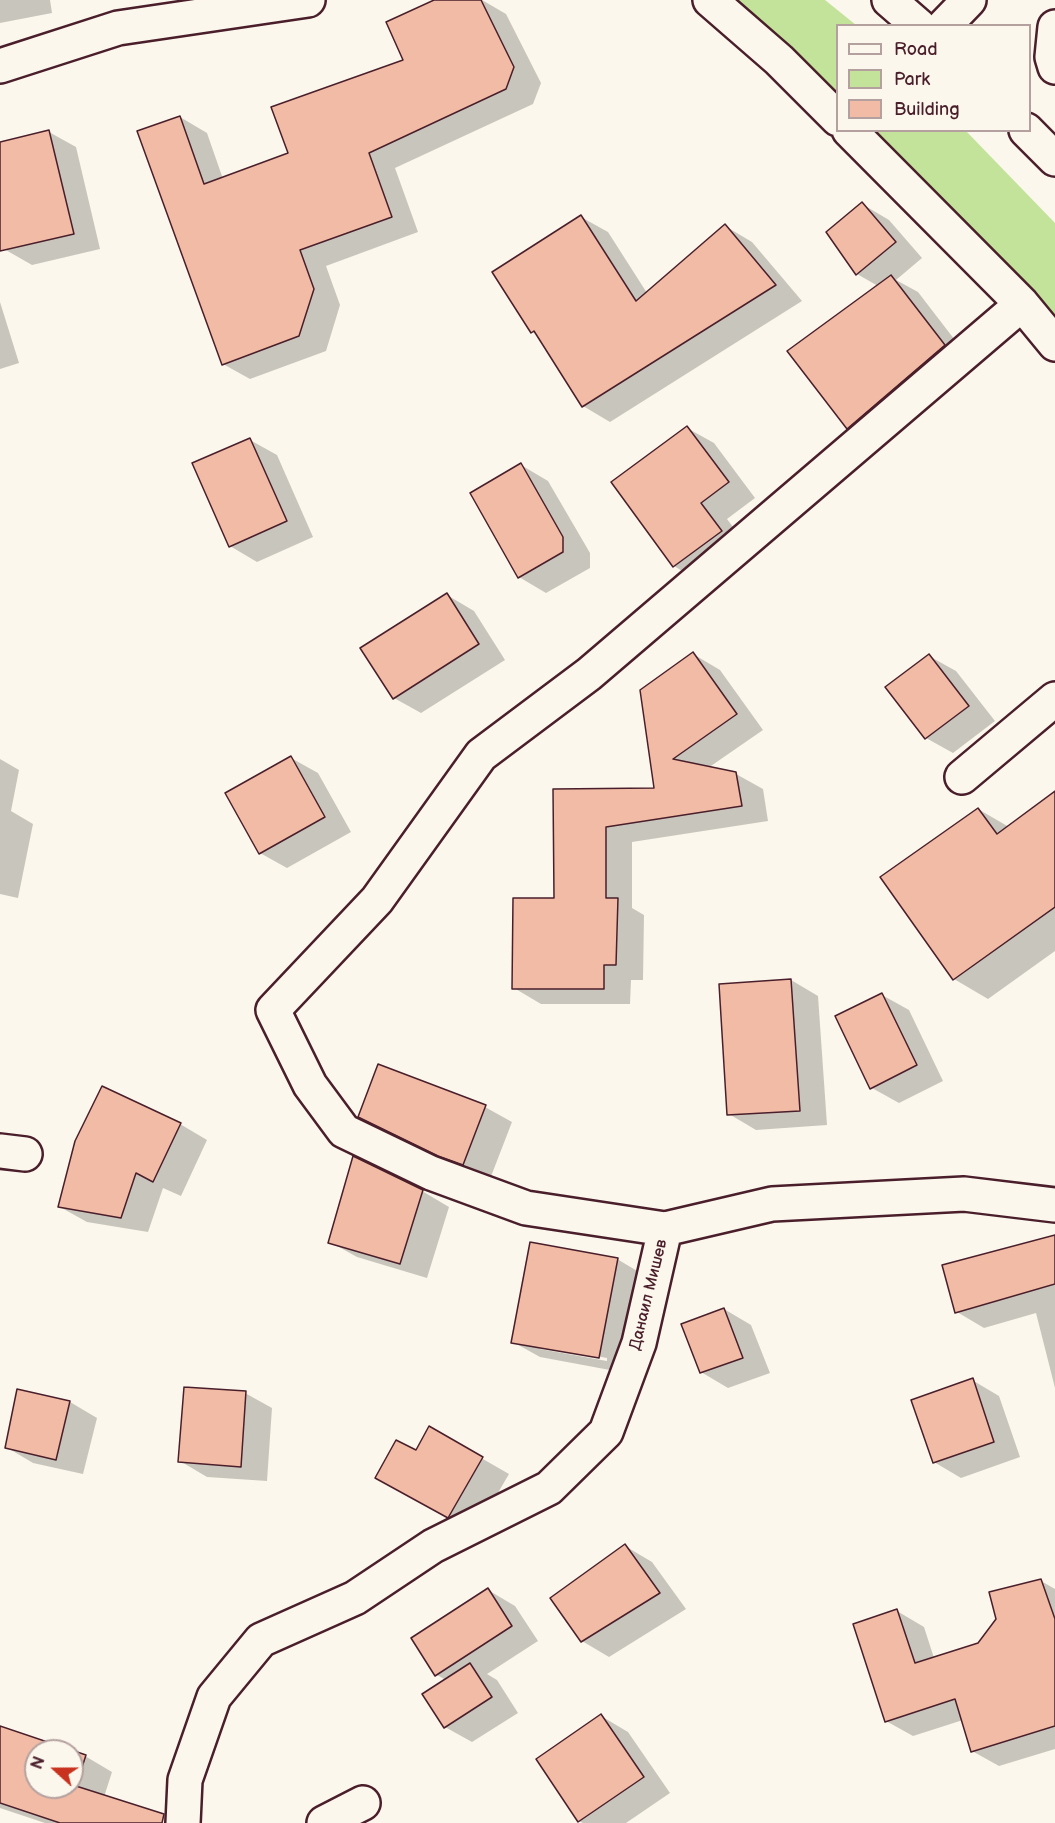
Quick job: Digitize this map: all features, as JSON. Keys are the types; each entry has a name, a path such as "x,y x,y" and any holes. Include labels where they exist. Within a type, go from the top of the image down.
{"street":[{"path":"0,66 118,28 308,0"},
{"path":"710,0 779,60 836,118"},
{"path":"889,0 917,24"},
{"path":"946,24 969,0"},
{"path":"1055,27 1052,57 1055,67"},
{"path":"851,132 1022,304 1055,344"},
{"path":"1028,132 1055,159"},
{"path":"665,1229 526,1208 431,1173 344,1131 310,1085 273,1010 377,900 481,755 589,674 1022,304"},
{"path":"962,777 1055,699"},
{"name":"Данаил Мишев","path":"183,1823 185,1780 214,1697 261,1640 355,1598 433,1546 549,1488 606,1432 639,1343 665,1229 772,1204 964,1194 1055,1205"},
{"path":"324,1823 363,1803"}],"green space":[{"path":"710,0 825,0 855,24 836,24 836,118"},
{"path":"850,132 967,132 1055,223 1055,344"}],"building":[{"path":"434,0 481,0 514,67 506,89 369,153 392,217 300,250 314,289 299,336 222,365 137,131 180,116 204,184 288,153 271,107 403,60 386,22"},
{"path":"49,130 74,234 0,251 0,142"},
{"path":"862,202 896,242 856,275 826,232"},
{"path":"581,215 636,301 725,224 776,285 582,407 534,331 531,333 492,272"},
{"path":"891,275 945,345 847,429 787,351"},
{"path":"687,426 729,482 701,503 722,531 673,567 611,482"},
{"path":"250,438 287,521 229,547 192,463"},
{"path":"521,463 563,537 563,552 518,578 470,493"},
{"path":"447,593 479,644 393,699 360,648"},
{"path":"693,652 737,714 673,759 736,772 742,806 606,827 606,898 618,898 616,965 604,965 604,989 512,989 513,898 554,898 553,789 654,788 640,690"},
{"path":"929,654 969,706 925,739 885,687"},
{"path":"291,756 325,817 259,854 225,793"},
{"path":"1055,791 1055,907 953,980 880,877 978,808 997,834"},
{"path":"791,979 800,1111 727,1115 719,984"},
{"path":"882,993 917,1065 870,1089 835,1016"},
{"path":"378,1064 486,1105 463,1165 438,1156 358,1117"},
{"path":"102,1086 181,1123 153,1182 136,1173 121,1218 58,1207 75,1141"},
{"path":"353,1156 423,1190 400,1264 328,1243"},
{"path":"1055,1235 1055,1284 955,1313 942,1265"},
{"path":"530,1242 618,1258 599,1358 511,1343"},
{"path":"724,1308 743,1358 700,1373 681,1324"},
{"path":"973,1378 994,1442 933,1463 911,1400"},
{"path":"184,1387 246,1391 241,1467 178,1462"},
{"path":"17,1389 70,1401 56,1460 5,1448"},
{"path":"429,1426 483,1457 448,1518 375,1478 396,1440 416,1450"},
{"path":"625,1544 660,1593 581,1642 550,1598"},
{"path":"1041,1579 1055,1619 1055,1726 971,1752 955,1699 885,1722 853,1624 897,1609 915,1663 978,1643 996,1619 989,1592"},
{"path":"488,1588 512,1626 435,1676 411,1638"},
{"path":"470,1663 492,1697 444,1728 422,1694"},
{"path":"601,1714 644,1777 578,1822 536,1759"},
{"path":"0,1726 39,1739 24,1739 24,1799 84,1799 84,1789 164,1814 162,1823 60,1823 0,1803"}]}
